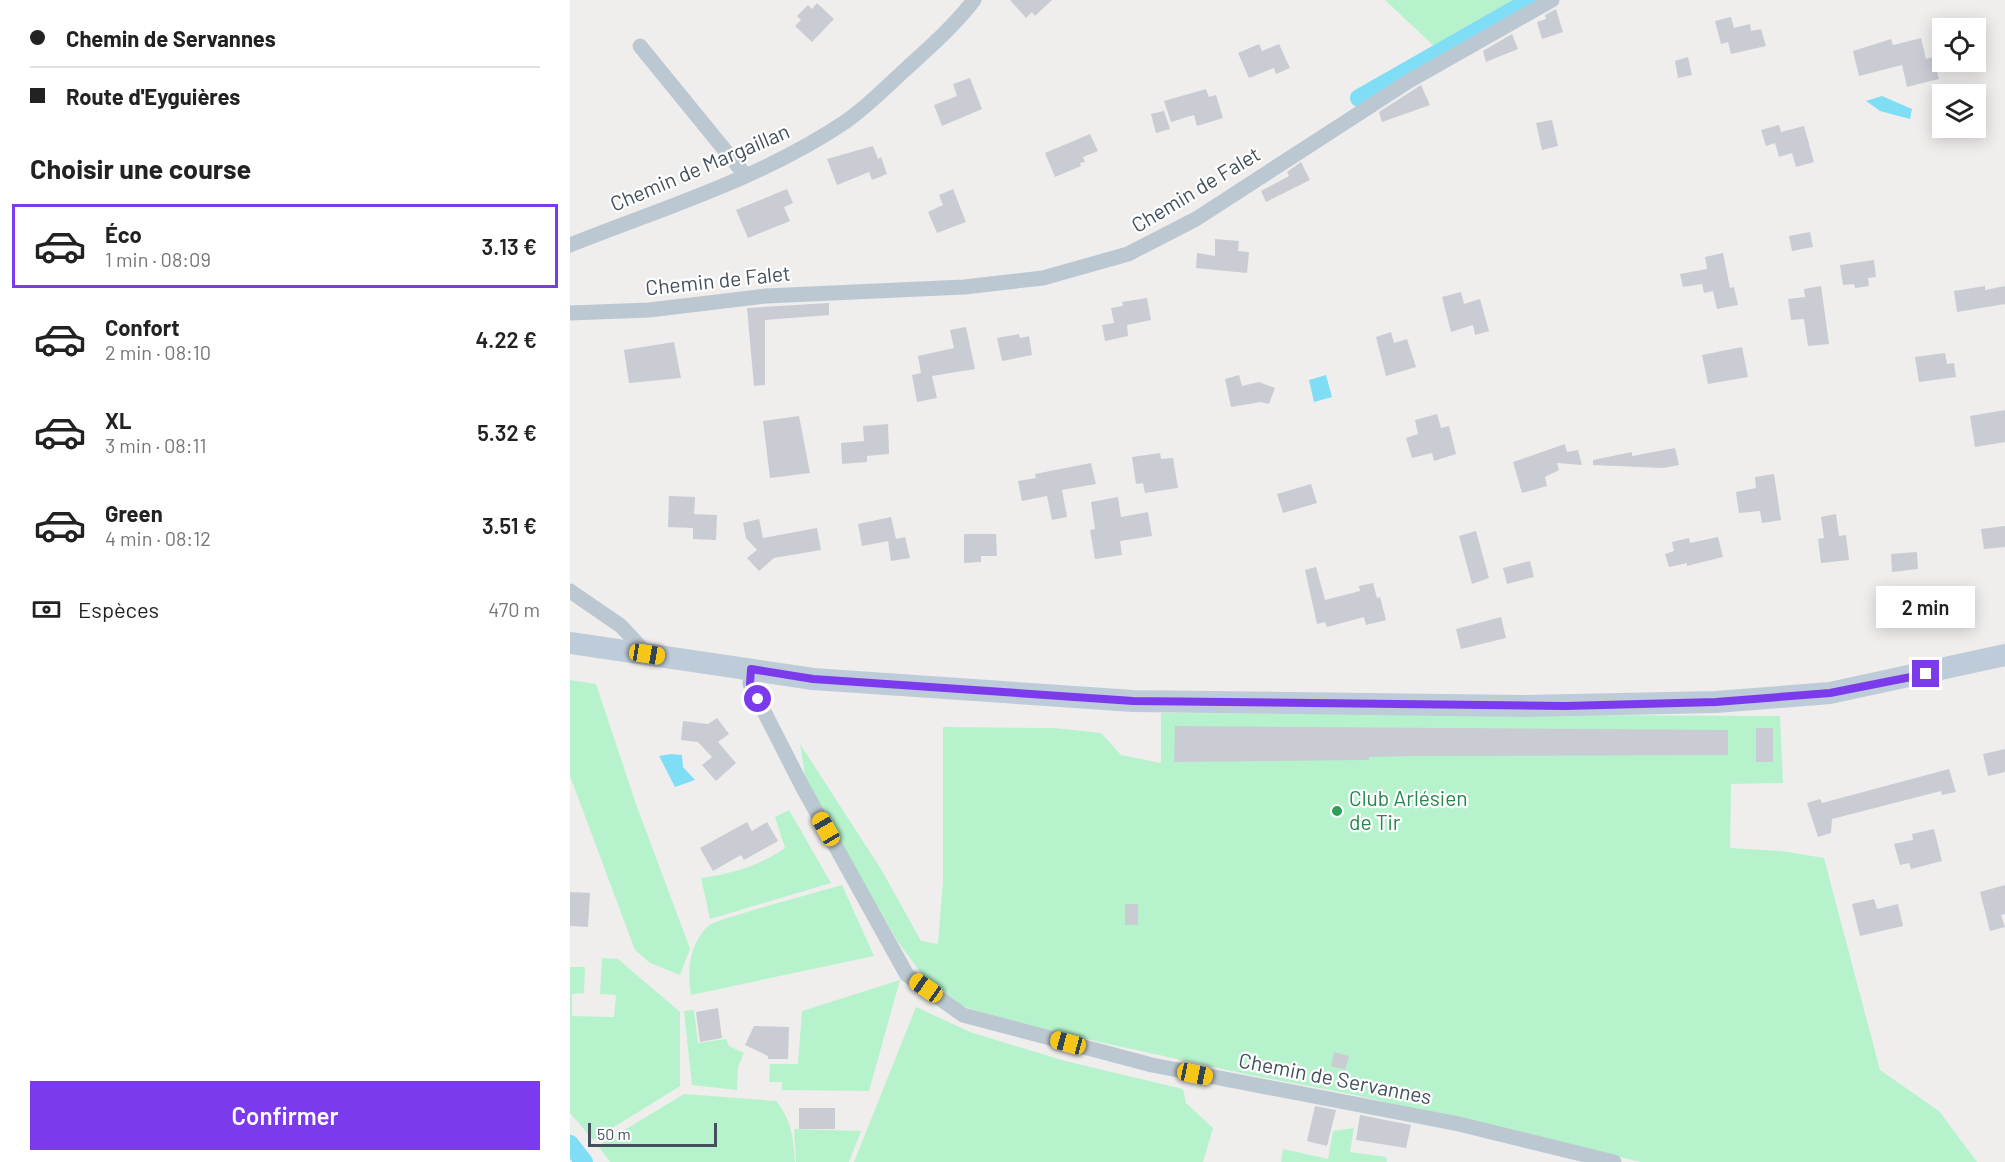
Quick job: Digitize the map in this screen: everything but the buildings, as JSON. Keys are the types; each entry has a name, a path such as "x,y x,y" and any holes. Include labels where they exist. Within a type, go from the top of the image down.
{"main road":[{"path":"570,642 813,679 1133,701 1565,706 1716,702 1830,693 1883,684 2005,655"}],"street":[{"name":"Chemin de Margaillan","path":"570,244 746,176 804,148 847,121 919,57 974,0"},
{"name":"Chemin de Falet","path":"570,313 649,310 766,296 964,287 1043,278 1128,254 1196,219 1409,81 1552,0"},
{"path":"640,46 746,176"},
{"path":"570,591 621,626 647,654"},
{"name":"Chemin de Servannes","path":"751,669 750,684 907,975 963,1015 1152,1065 1459,1124 1614,1162"}],"green space":[{"path":"1385,0 1514,0 1436,48"},
{"path":"570,680 596,684 636,804 690,949 680,975 650,963 635,950 570,776"},
{"path":"1161,713 1780,716 1783,783 1731,784 1730,848 1781,851 1824,858 1880,1070 1939,1111 1977,1162 1641,1162 1351,1094 1250,1075 1095,1041 1013,1022 962,1006 922,974 898,942 806,782 800,744 881,869 921,941 938,944 943,881 943,727 1055,728 1101,733 1121,755 1161,763"},
{"path":"789,810 831,883 710,919 701,878 745,868 785,848 775,817"},
{"path":"842,885 874,956 691,995 689,976 691,958 697,941 708,926"},
{"path":"602,958 618,959 680,1012 680,1086 593,1140 570,1113 570,967 585,967 584,993 572,994 572,1016 614,1017 616,995 600,994"},
{"path":"900,980 869,1091 782,1090 782,1082 769,1082 770,1064 798,1064 802,1011"},
{"path":"916,1007 970,1032 1065,1061 1183,1089 1186,1103 1213,1128 1203,1162 854,1162"},
{"path":"694,1010 698,1043 726,1039 729,1046 744,1053 738,1067 737,1090 692,1085 684,1011"},
{"path":"684,1094 776,1101 789,1122 795,1162 610,1162 598,1146"},
{"path":"1354,1128 1350,1152 1386,1157 1387,1162 1281,1162 1283,1149 1328,1159 1333,1131"},
{"path":"794,1129 861,1131 849,1162 796,1162"}],"water":[{"path":"1882,96 1912,109 1910,119 1880,111 1866,101"},
{"path":"1326,375 1332,397 1314,402 1309,380"},
{"path":"682,755 683,767 695,780 675,787 659,756"}],"waterway":[{"path":"1359,98 1531,0"},
{"path":"570,1144 584,1162"}],"place":[{"name":"Club Arlésien de Tir","path":"1337,811"}],"route":[{"path":"758,699 750,684 751,669 813,679 1133,701 1565,706 1716,702 1830,693 1926,674"}]}
